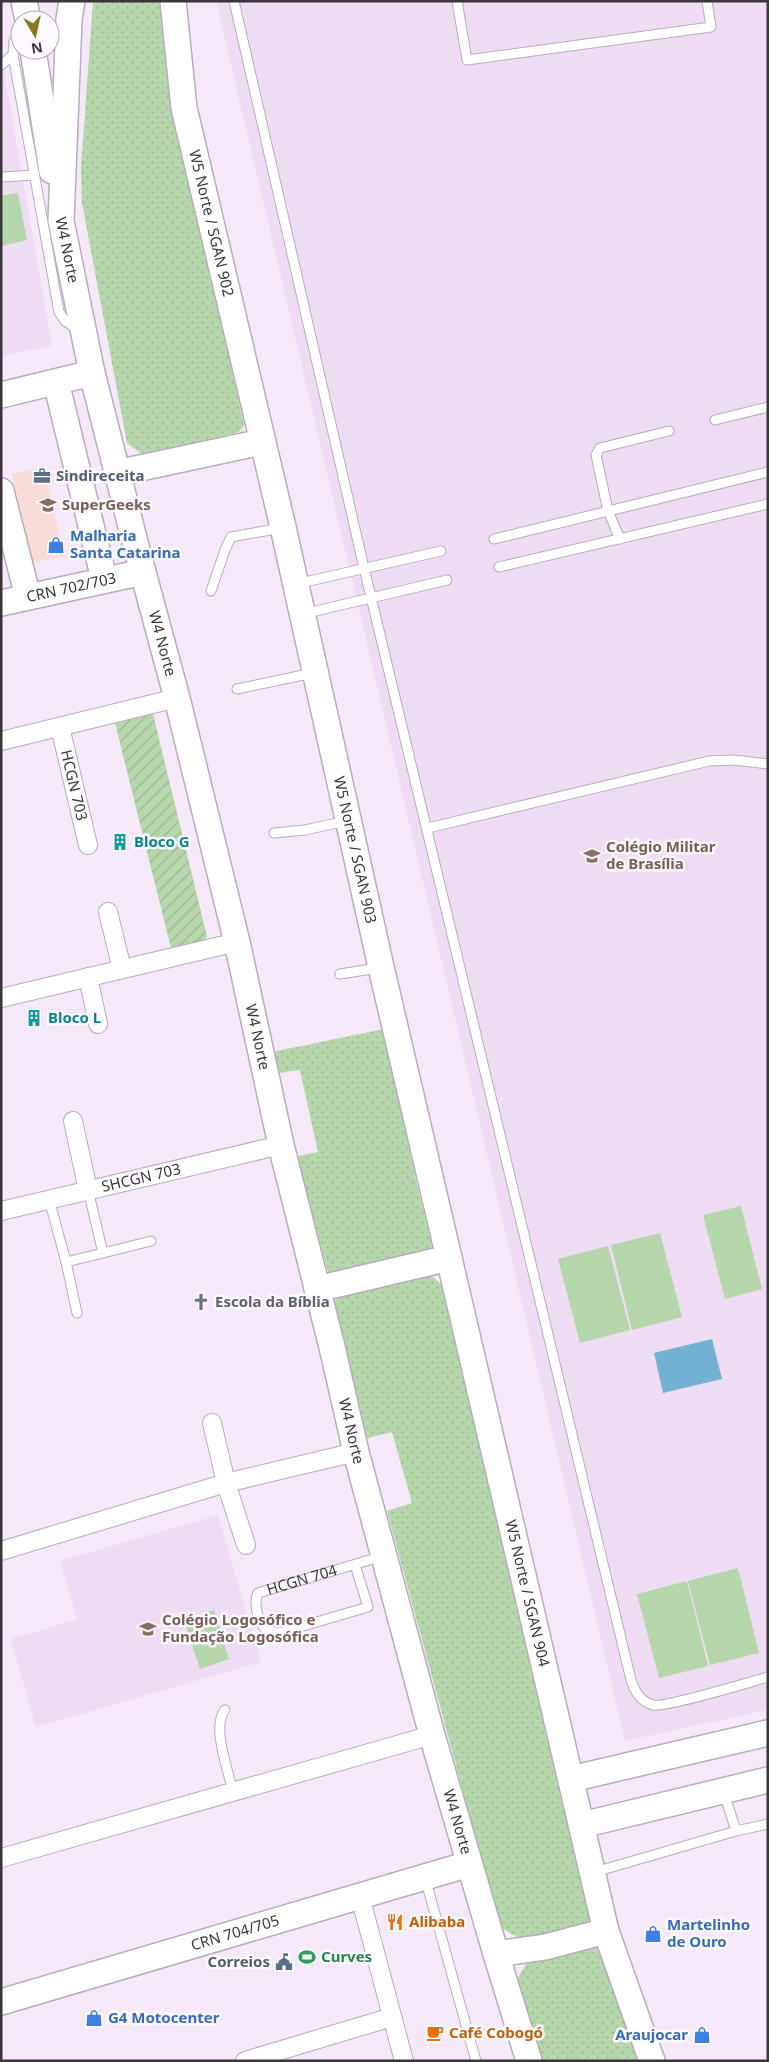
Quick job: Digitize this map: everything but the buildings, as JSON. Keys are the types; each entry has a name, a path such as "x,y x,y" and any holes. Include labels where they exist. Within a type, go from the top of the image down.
{"main road":[{"name":"W4 Norte","path":"72,1 69,19 61,222 92,373 177,698 237,942 281,1144 356,1452 432,1735 529,2061"},
{"name":"W5 Norte / SGAN 902","path":"173,1 184,108 262,442"},
{"path":"25,60 61,222"},
{"path":"1,395 92,373"},
{"path":"56,382 104,579"},
{"path":"117,473 262,442"},
{"name":"W5 Norte / SGAN 903","path":"262,442 303,614 381,967 449,1258"},
{"path":"1,491 5,522 28,597"},
{"name":"CRN 702/703","path":"1,603 143,572"},
{"path":"317,1289 449,1258"},
{"name":"W5 Norte / SGAN 904","path":"449,1258 606,1931 652,2061"},
{"path":"571,1779 768,1733"},
{"path":"582,1826 768,1780"},
{"name":"CRN 704/705","path":"1,2002 469,1864"},
{"path":"496,1954 545,1947 606,1931"}],"street":[{"path":"1,741 177,698"},
{"name":"HCGN 703","path":"60,727 88,845"},
{"path":"108,912 122,969"},
{"path":"1,998 237,942"},
{"path":"88,977 98,1024"},
{"path":"73,1121 88,1190"},
{"name":"SHCGN 703","path":"1,1211 281,1144"},
{"path":"212,1423 226,1483 246,1545"},
{"path":"1,1551 226,1483 356,1452"},
{"path":"1,1858 432,1735"},
{"path":"360,1896 404,2061"},
{"path":"245,2061 392,2017"}],"lane":[{"path":"234,1 364,568 635,1692 648,1702 660,1706 768,1677"},
{"path":"457,1 467,60 711,27 707,1"},
{"path":"24,60 35,175 59,312 65,321 84,334"},
{"path":"1,176 35,175"},
{"path":"715,420 768,407"},
{"path":"620,539 608,511 596,455 600,448 669,432"},
{"path":"494,538 768,472"},
{"path":"499,567 768,504"},
{"path":"212,591 231,537 283,527"},
{"path":"296,584 441,551"},
{"path":"303,614 447,580"},
{"path":"237,689 316,673"},
{"path":"428,828 709,760 734,760 768,764"},
{"path":"274,833 305,830 349,821"},
{"path":"340,974 381,967"},
{"path":"88,1190 103,1252"},
{"path":"49,1199 78,1314"},
{"path":"66,1262 151,1241"},
{"name":"HCGN 704","path":"355,1565 368,1607 279,1632 266,1629 262,1624 256,1604 258,1593 384,1556"},
{"path":"225,1710 220,1718 222,1748 233,1792"},
{"path":"724,1791 736,1830"},
{"path":"592,1873 736,1830 768,1824"},
{"path":"424,1878 476,2061"}],"shaded area":[{"name":"Colégio Militar de Brasília","path":"216,1 768,1 768,1710 625,1741"},
{"path":"1,54 52,346 1,356"},
{"path":"44,467 64,556 32,563 12,474"},
{"name":"Colégio Logosófico e Fundação Logosófica","path":"218,1515 261,1662 36,1727 11,1639 77,1619 60,1561"}],"green space":[{"path":"93,1 165,1 175,111 244,425 239,432 146,457 127,443 82,203 81,168"},
{"path":"18,193 27,240 1,246 1,196"},
{"path":"153,714 207,937 202,941 171,948 115,723"},
{"path":"384,1029 432,1246 430,1254 342,1276 328,1272 297,1156 318,1152 300,1070 278,1073 272,1052"},
{"path":"741,1206 762,1289 725,1299 703,1215"},
{"path":"660,1233 682,1317 632,1330 611,1245"},
{"path":"608,1246 630,1330 580,1343 558,1259"},
{"path":"424,1276 432,1276 442,1285 505,1554 594,1916 589,1922 523,1941 500,1927 387,1511 412,1503 392,1432 367,1438 333,1302 341,1296"},
{"path":"738,1568 759,1653 710,1665 688,1581"},
{"path":"687,1581 708,1666 659,1678 637,1594"},
{"path":"214,1610 229,1659 200,1669 184,1620"},
{"path":"592,1947 597,1948 601,1953 640,2061 543,2061 518,1985 518,1978 526,1964"}],"water":[{"path":"712,1339 722,1379 663,1393 654,1353"}],"place":[{"name":"Sindireceita","path":"42,476"},
{"name":"SuperGeeks","path":"48,505"},
{"name":"Malharia Santa Catarina","path":"56,545"},
{"name":"Bloco G","path":"120,842"},
{"name":"Colégio Militar de Brasília","path":"592,856"},
{"name":"Bloco L","path":"34,1018"},
{"name":"Escola da Bíblia","path":"201,1302"},
{"name":"Colégio Logosófico e Fundação Logosófica","path":"148,1629"},
{"name":"Alibaba","path":"395,1922"},
{"name":"Martelinho de Ouro","path":"653,1934"},
{"name":"Curves","path":"307,1957"},
{"name":"Correios","path":"284,1962"},
{"name":"G4 Motocenter","path":"94,2018"},
{"name":"Café Cobogó","path":"435,2033"},
{"name":"Araujocar","path":"702,2035"}]}
